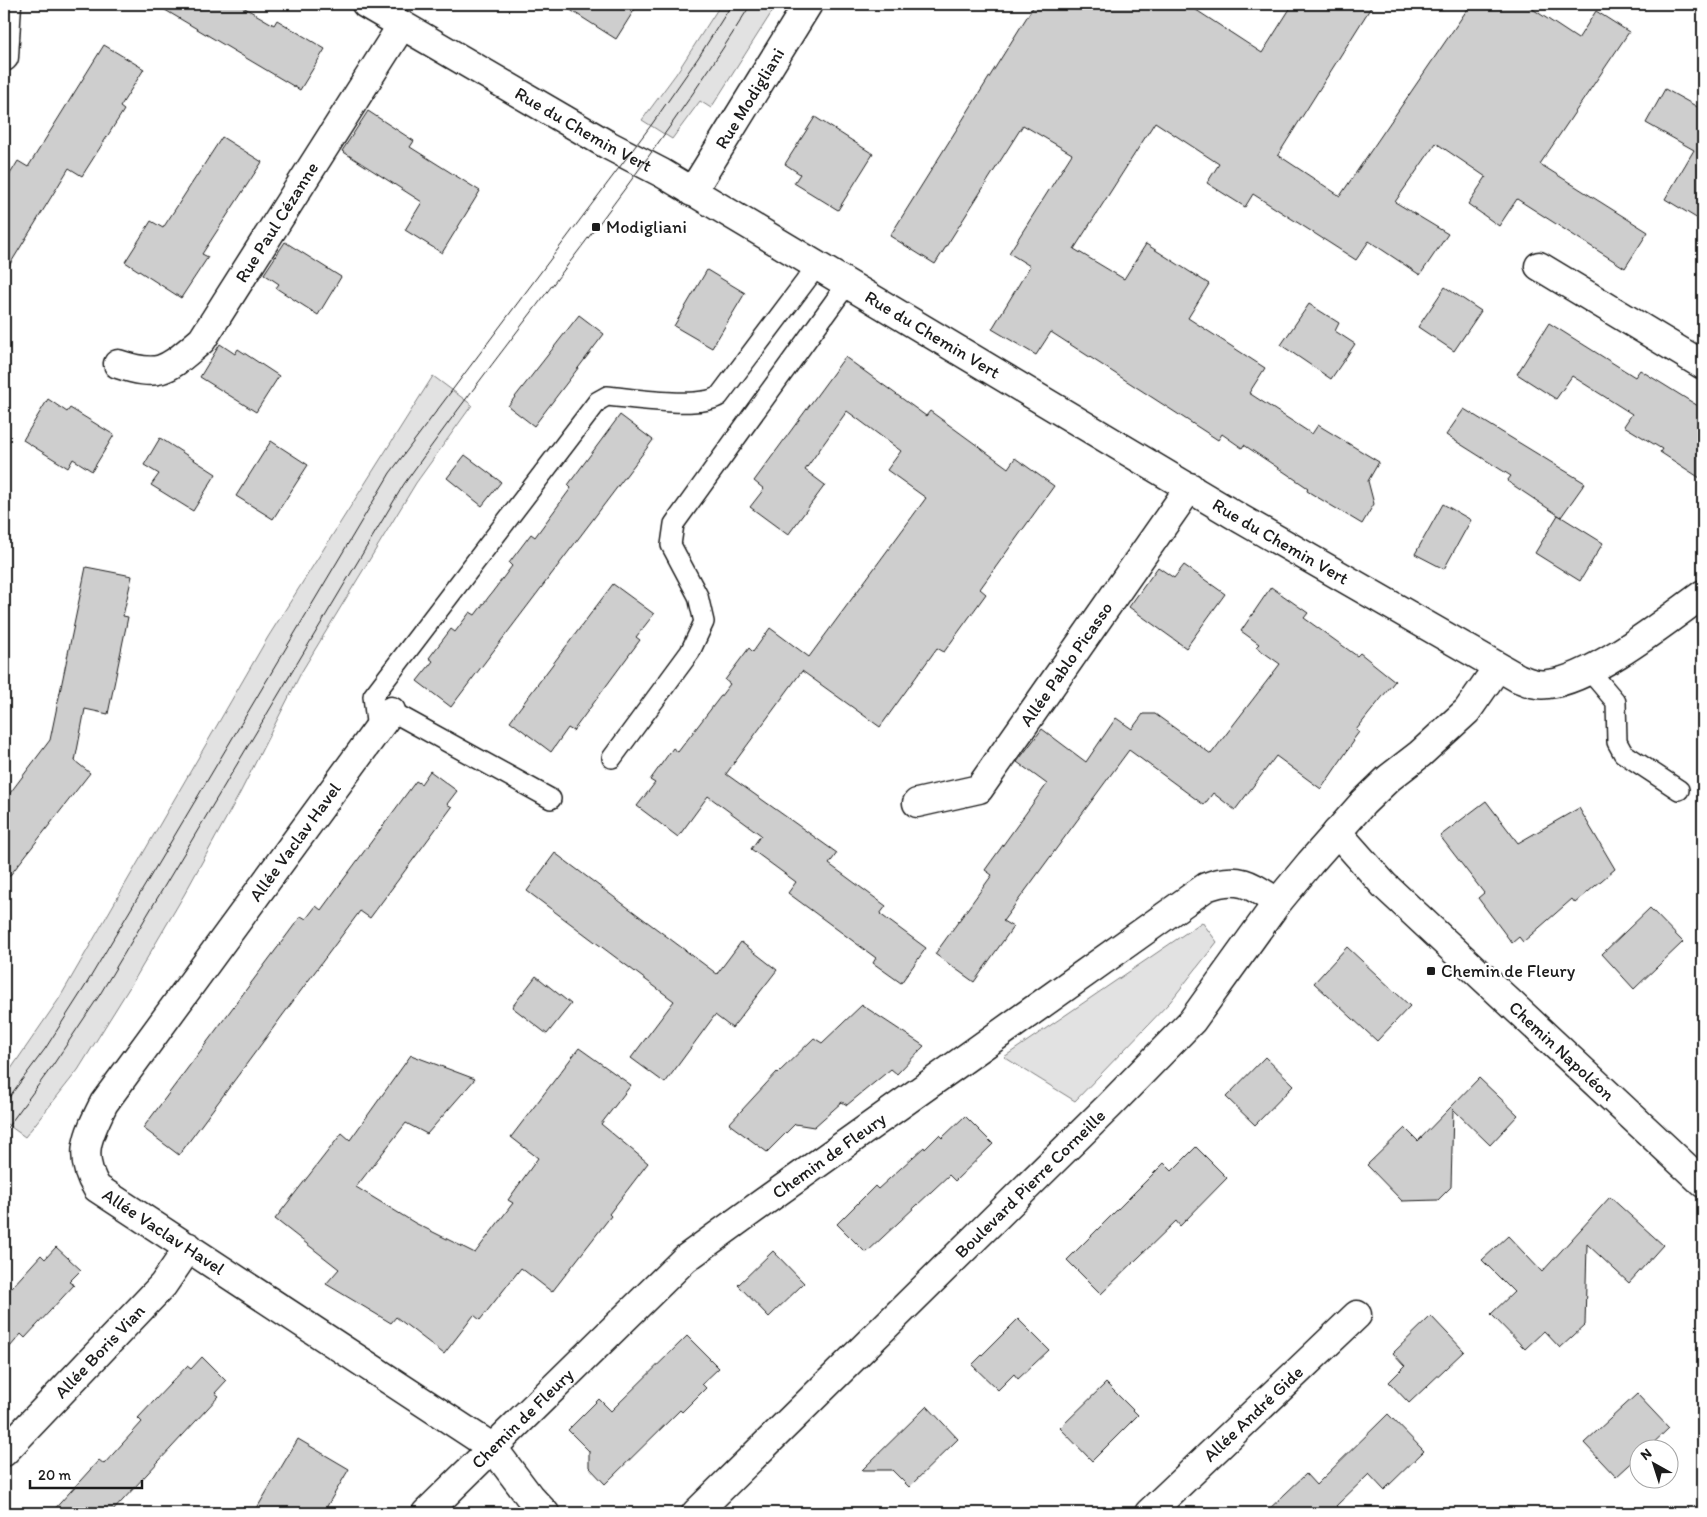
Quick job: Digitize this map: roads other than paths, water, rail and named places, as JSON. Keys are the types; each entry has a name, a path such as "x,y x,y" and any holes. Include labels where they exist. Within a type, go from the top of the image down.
{"street":[{"path":"4,57 7,4"},
{"name":"Rue du Chemin Vert","path":"366,4 692,192 1497,668"},
{"name":"Rue Modigliani","path":"692,192 808,4"},
{"name":"Rue Paul Cézanne","path":"118,364 143,372 170,368 202,340 402,25"},
{"path":"1539,266 1703,365"},
{"name":"Allée Pablo Picasso","path":"917,803 978,789 1190,487"},
{"path":"1337,832 1382,784 1420,754 1467,711 1497,668 1533,684 1547,685 1568,681 1634,643 1703,594"},
{"name":"Allée Vaclav Havel","path":"384,721 104,1104 87,1142 85,1159 88,1173 98,1188 492,1448 529,1496 545,1513"},
{"name":"Boulevard Pierre Corneille","path":"696,1513 1110,1105 1192,1020 1277,903 1337,832"},
{"name":"Chemin Napoléon","path":"1337,832 1384,885 1703,1183"},
{"name":"Chemin de Fleury","path":"426,1513 685,1259 1206,887 1221,881 1238,881 1257,888 1277,903"},
{"name":"Allée Boris Vian","path":"4,1452 164,1285 189,1247"},
{"name":"Allée André Gide","path":"1149,1513 1357,1315"}],"lane":[{"path":"550,799 384,721 373,696 598,401 607,396 681,402 713,400 725,388 817,266"},
{"path":"612,758 690,652 704,622 698,596 671,545 674,524 847,284"},
{"path":"1589,670 1616,702 1617,742 1623,753 1680,790"}],"tram line":[{"path":"4,1104 45,1049 84,988 390,473 652,124 698,58 732,4"},
{"path":"4,1132 53,1065 99,996 404,484 626,187 711,66 751,4"}],"place":[{"name":"Modigliani","path":"596,227"},
{"name":"Chemin de Fleury","path":"1431,971"}]}
